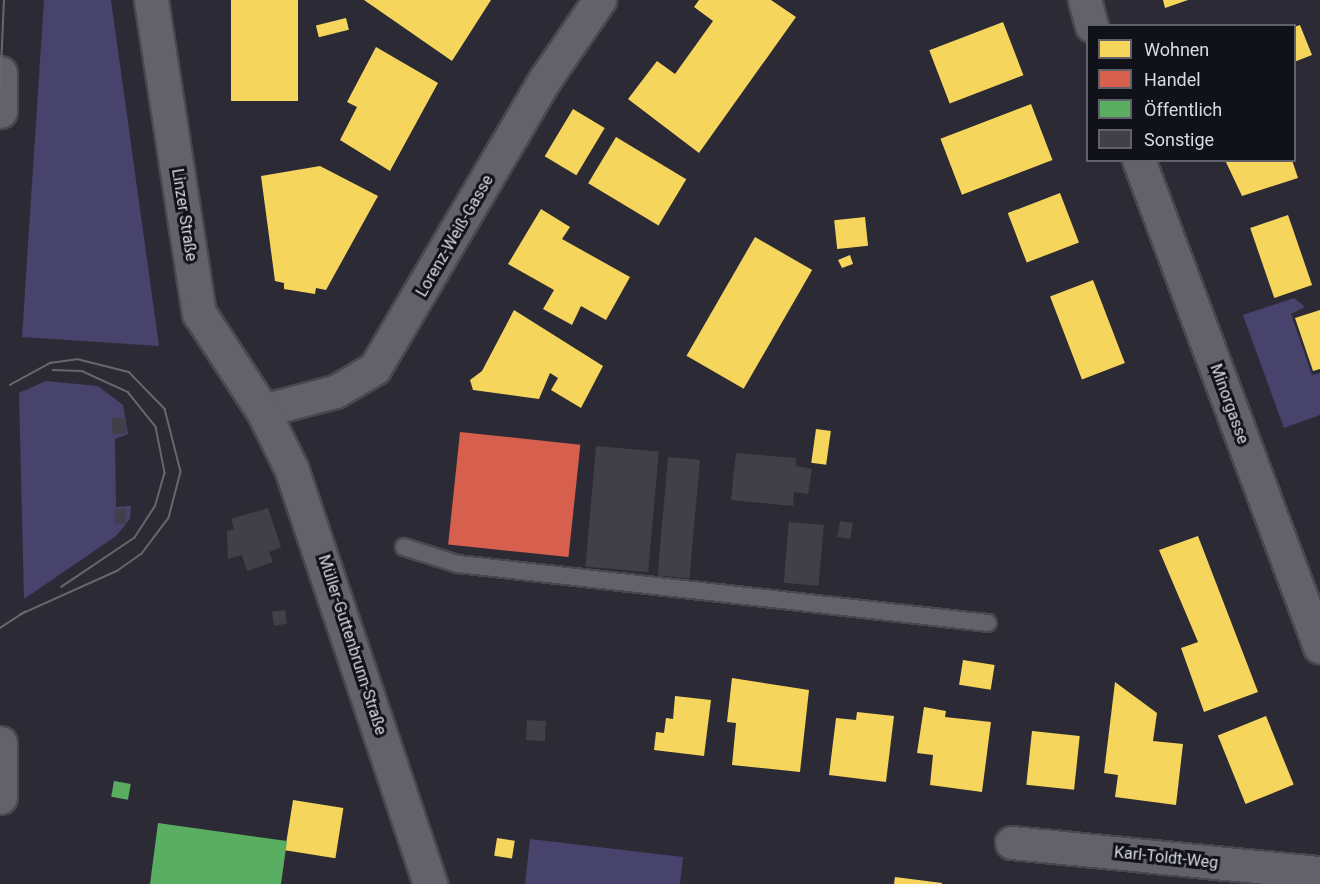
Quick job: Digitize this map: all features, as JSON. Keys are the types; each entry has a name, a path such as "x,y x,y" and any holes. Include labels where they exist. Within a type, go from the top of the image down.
{"main road":[{"name":"Linzer Straße","path":"151,0 199,313 213,343 263,411"},
{"path":"0,73 0,111"},
{"name":"Müller-Guttenbrunn-Straße","path":"263,411 306,506 430,884"},
{"path":"0,743 0,796"}],"street":[{"name":"Lorenz-Weiß-Gasse","path":"263,411 336,393 375,369 546,79 600,0"},
{"path":"1085,0 1091,24"},
{"name":"Minorgasse","path":"1140,162 1320,647"},
{"name":"Karl-Toldt-Weg","path":"1012,843 1320,873"}],"lane":[{"path":"404,547 458,564 988,623"}],"shaded area":[{"path":"44,0 111,0 159,346 22,337"},
{"path":"1294,298 1305,307 1291,314 1312,375 1320,373 1320,415 1284,428 1243,315"},
{"path":"46,381 98,386 123,405 128,434 115,439 116,507 131,506 130,519 116,536 24,599 19,393"},
{"path":"530,839 683,857 680,884 525,884"}],"building: Wohnen":[{"path":"231,0 298,0 298,101 231,101"},
{"path":"364,0 491,0 452,61"},
{"path":"699,0 771,0 796,17 699,153 628,99 657,61 675,74 713,21 694,7"},
{"path":"1163,0 1188,0 1165,8"},
{"path":"346,18 349,30 319,37 316,25"},
{"path":"1003,22 1023,75 950,104 929,50"},
{"path":"1300,25 1312,55 1296,61 1296,26"},
{"path":"376,47 438,83 390,171 340,140 357,107 347,102"},
{"path":"1031,104 1053,160 962,195 940,139"},
{"path":"573,109 605,128 576,175 545,156"},
{"path":"616,137 686,179 658,226 588,183"},
{"path":"1226,162 1293,162 1298,178 1242,196"},
{"path":"320,166 378,196 326,290 316,288 315,294 284,289 284,283 275,281 261,176"},
{"path":"1060,193 1079,242 1027,263 1008,213"},
{"path":"541,209 570,227 562,239 630,277 606,320 581,306 572,325 543,309 554,290 508,264"},
{"path":"1288,215 1312,285 1274,298 1250,228"},
{"path":"865,217 868,246 837,249 834,220"},
{"path":"755,237 812,270 744,389 686,356"},
{"path":"850,255 853,264 842,268 838,260"},
{"path":"1093,280 1125,363 1082,380 1050,296"},
{"path":"514,310 603,366 581,408 551,390 558,378 550,373 539,399 473,390 470,380 482,371"},
{"path":"1320,310 1320,369 1313,371 1295,318"},
{"path":"816,429 831,431 826,465 811,463"},
{"path":"1198,536 1258,692 1204,712 1181,648 1198,642 1159,550"},
{"path":"963,660 995,665 991,690 959,685"},
{"path":"732,678 809,690 800,772 732,765 736,723 727,722"},
{"path":"1115,682 1157,713 1153,741 1183,744 1176,805 1115,797 1118,775 1104,773"},
{"path":"675,696 711,700 704,756 654,750 656,732 664,733 666,718 673,719"},
{"path":"924,707 946,711 945,717 991,722 982,792 930,785 933,755 917,753"},
{"path":"857,712 894,716 886,782 829,775 836,718 856,720"},
{"path":"1266,716 1294,785 1246,804 1218,735"},
{"path":"1032,731 1080,736 1074,790 1026,785"},
{"path":"293,800 343,808 335,858 285,850"},
{"path":"497,838 515,841 512,859 494,856"},
{"path":"895,877 942,883 942,884 894,884"}],"building: Handel":[{"path":"460,432 580,445 569,557 448,544"}],"building: Öffentlich":[{"path":"114,781 131,784 128,800 111,797"},
{"path":"158,823 287,841 281,884 150,884"}],"building: Sonstige":[{"path":"112,418 126,418 126,434 112,434"},
{"path":"596,446 659,451 648,572 585,567"},
{"path":"736,453 796,458 796,466 812,469 808,494 794,492 793,506 731,500"},
{"path":"668,457 700,460 690,578 658,576"},
{"path":"268,508 281,547 269,552 273,562 247,571 242,555 228,559 227,531 234,529 231,519"},
{"path":"115,509 126,509 126,524 115,524"},
{"path":"840,521 853,523 850,539 837,537"},
{"path":"789,522 824,525 819,586 784,583"},
{"path":"285,610 287,624 274,626 272,612"},
{"path":"527,720 546,721 545,741 526,740"}],"tram line":[{"path":"0,91 4,0"},
{"path":"10,385 50,363 77,359 129,372 165,409 181,472 169,518 142,554 118,571 20,615"},
{"path":"53,370 82,371 128,392 156,427 165,473 155,507 135,538 62,587"},
{"path":"0,628 25,612"}]}
